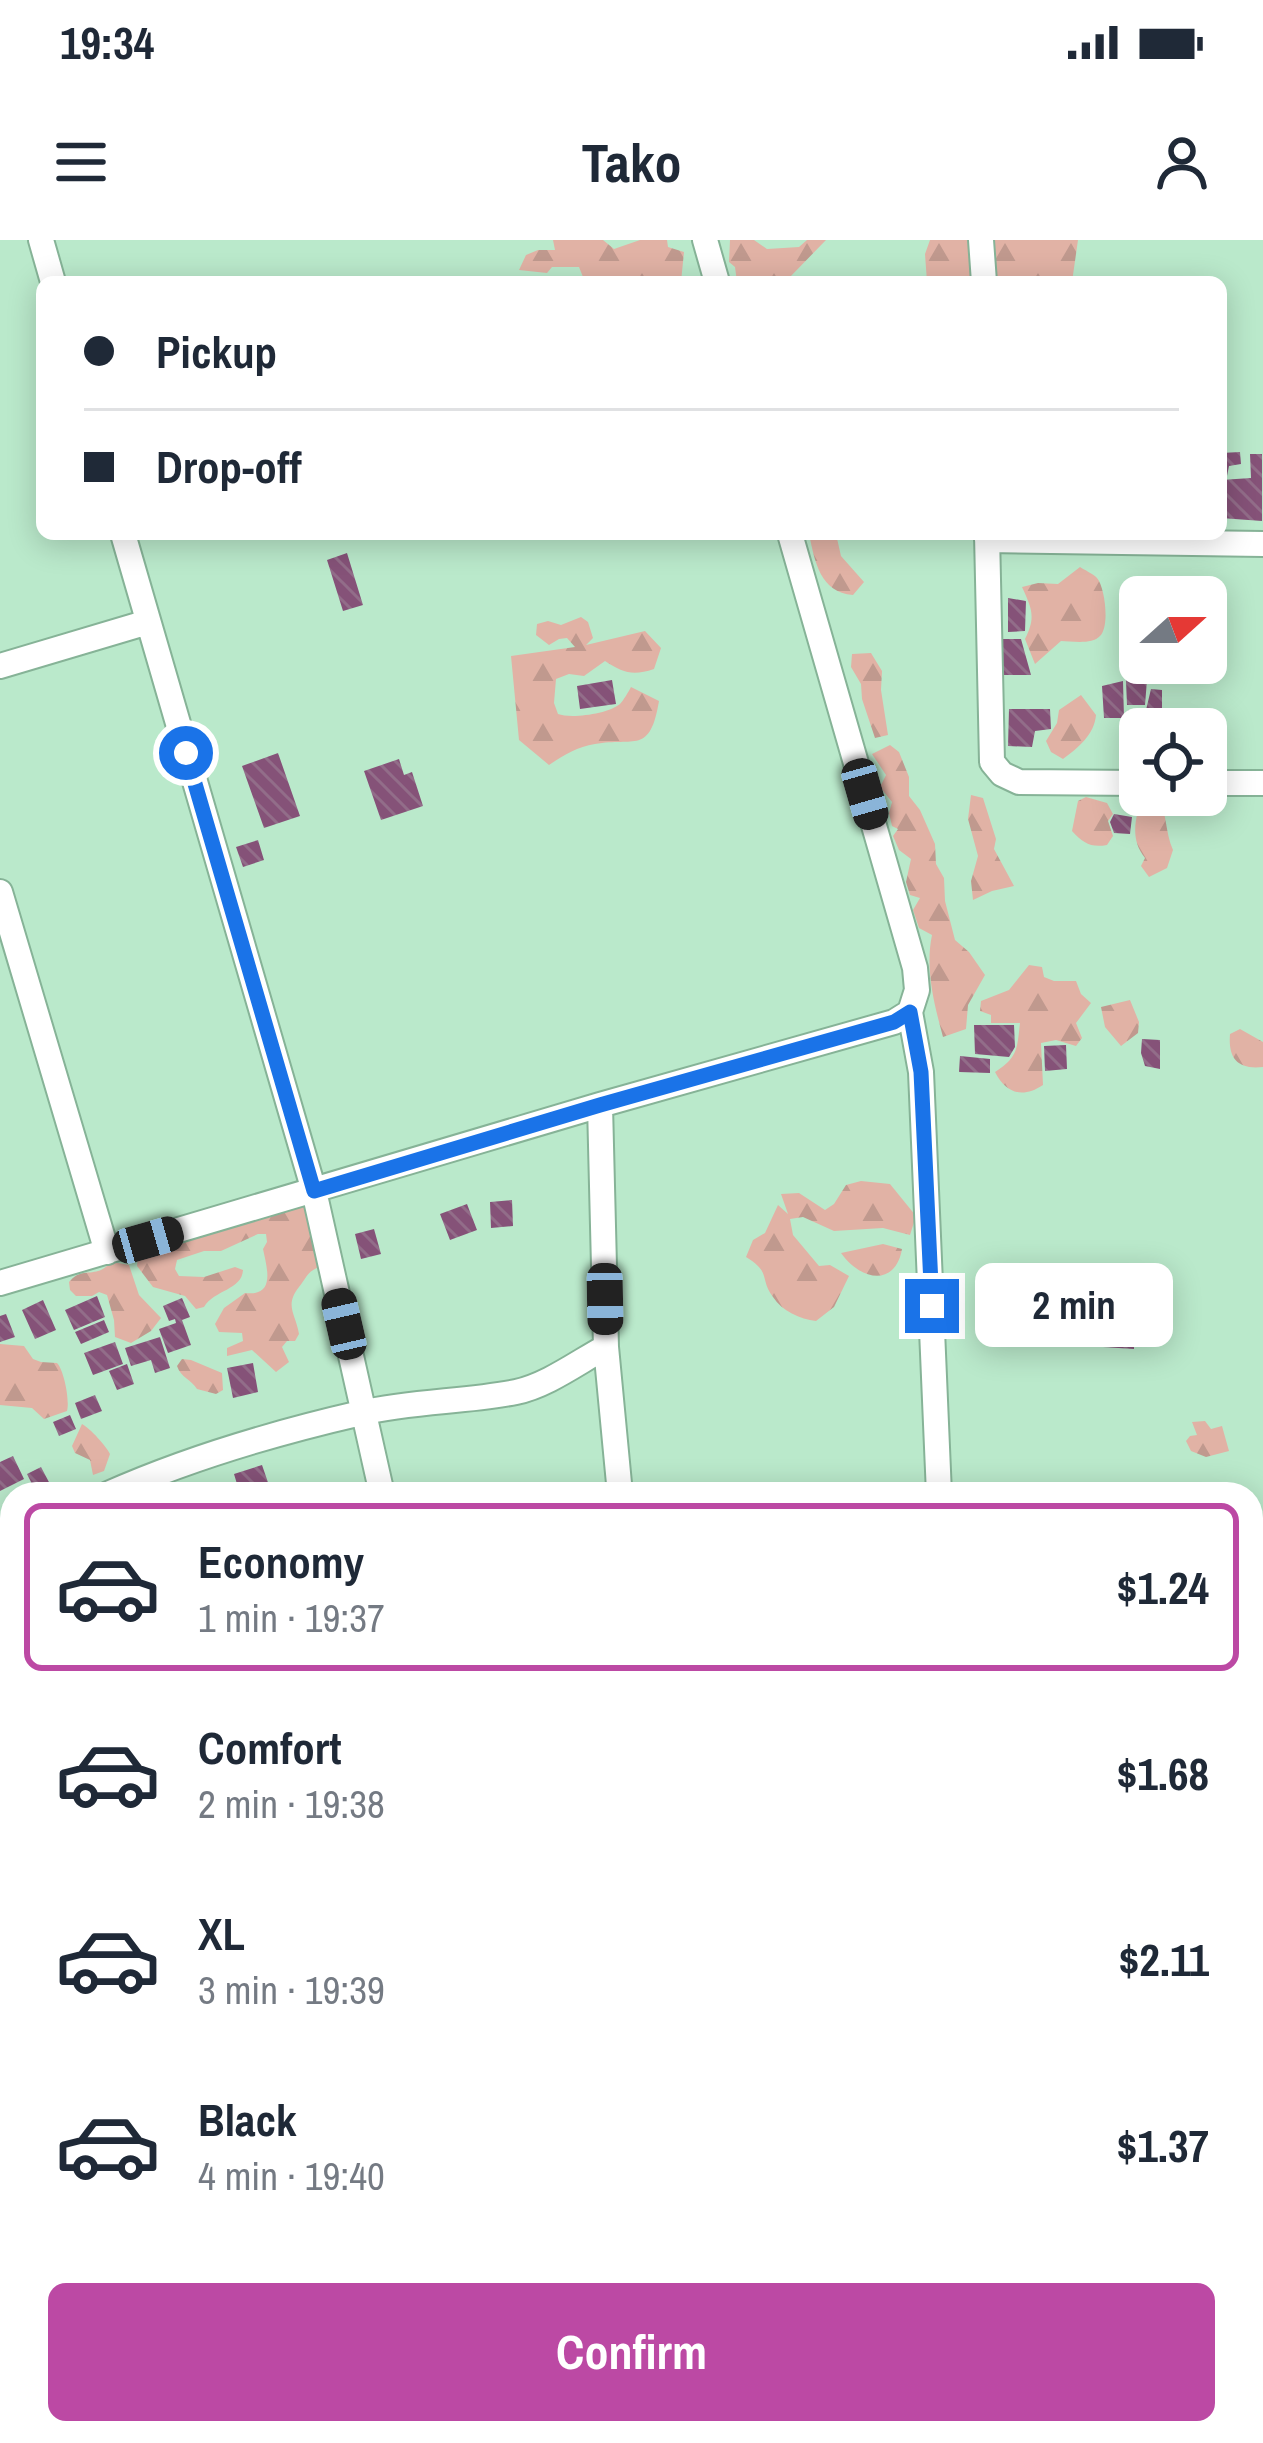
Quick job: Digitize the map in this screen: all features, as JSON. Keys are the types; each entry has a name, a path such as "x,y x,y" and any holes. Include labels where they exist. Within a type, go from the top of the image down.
{"street":[{"path":"41,240 51,276"},
{"path":"705,240 715,276"},
{"path":"981,240 984,276"},
{"path":"125,540 314,1191 380,1482"},
{"path":"792,540 915,968 917,990 910,1012 921,1072 938,1482"},
{"path":"987,540 992,762 1002,774 1019,782 1119,782"},
{"path":"1105,540 1263,544"},
{"path":"0,667 148,622"},
{"path":"1227,783 1263,783"},
{"path":"0,892 8,956 107,1252"},
{"path":"0,1283 894,1022 910,1012"},
{"path":"600,1105 606,1347 619,1482"},
{"path":"134,1482 213,1452 365,1412 520,1391 606,1347"}],"green space":[{"path":"553,240 603,240 614,249 640,240 667,240 668,247 684,252 682,276 583,276 579,267 552,267 547,273 519,270 526,255 555,250"},
{"path":"730,240 754,240 767,249 826,240 791,276 736,276 729,262"},
{"path":"930,240 1078,240 1073,276 927,276 925,254"},
{"path":"811,540 837,540 841,556 864,582 853,595 842,593 826,582"},
{"path":"1080,567 1100,583 1103,631 1092,641 1061,641 1035,664 1025,639 1031,613 1022,587 1058,584"},
{"path":"581,617 593,638 586,645 645,631 661,648 654,669 628,672 605,661 584,676 556,679 558,714 580,716 607,710 620,704 631,687 659,701 651,730 639,740 582,747 549,765 519,740 511,656 575,647 567,638 549,645 536,635 537,624 561,625"},
{"path":"871,653 882,671 888,735 875,738 861,684 851,667 852,654"},
{"path":"1081,695 1096,715 1095,722 1085,740 1063,759 1051,752 1046,741 1059,710"},
{"path":"890,745 899,752 909,777 909,796 935,844 955,940 985,975 968,1005 966,1029 943,1037 930,973 932,935 919,928 913,910 920,898 910,895 906,882 911,859 899,850 893,836 898,829 892,826 889,813 892,802 880,787 886,775 872,754"},
{"path":"971,795 983,798 996,839 994,849 1014,886 973,900 971,881 978,856 968,819"},
{"path":"1086,797 1107,803 1113,814 1108,821 1113,836 1107,845 1088,844 1072,831 1078,801"},
{"path":"1137,816 1165,816 1173,850 1167,868 1149,877 1141,866 1145,858 1135,835"},
{"path":"1029,965 1042,967 1044,977 1054,981 1076,981 1091,1003 1076,1023 1082,1038 1076,1046 1056,1040 1041,1043 1043,1085 1021,1093 1004,1085 995,1072 1015,1052 1020,1023 991,1023 991,1015 980,1011 981,1001 1009,990"},
{"path":"1130,1000 1138,1033 1121,1046 1105,1027 1101,1007"},
{"path":"1240,1029 1263,1042 1263,1067 1236,1061 1230,1034"},
{"path":"861,1181 890,1184 916,1216 910,1235 883,1228 834,1231 803,1217 790,1219 793,1235 819,1266 830,1265 849,1276 834,1307 816,1321 792,1314 777,1302 762,1272 746,1257 753,1240 765,1233 778,1205 788,1214 781,1194 799,1193 825,1210 846,1185"},
{"path":"302,1204 309,1209 319,1267 295,1294 292,1305 299,1334 282,1347 289,1362 276,1372 252,1350 227,1356 227,1348 243,1341 242,1333 219,1332 215,1324 224,1308 265,1286 266,1234 221,1251 177,1260 179,1276 204,1277 235,1267 243,1270 233,1286 196,1309 185,1296 153,1287 137,1266 144,1251"},
{"path":"883,1244 902,1249 885,1275 867,1274 841,1253"},
{"path":"113,1262 129,1265 139,1295 161,1318 131,1343 115,1337 107,1295 76,1296 70,1290 69,1282 77,1275"},
{"path":"0,1344 24,1346 33,1359 57,1363 66,1386 67,1411 44,1419 32,1408 0,1405"},
{"path":"182,1359 222,1373 223,1390 216,1394 197,1389 177,1366"},
{"path":"1205,1421 1211,1429 1222,1426 1229,1451 1206,1457 1191,1451 1186,1441 1197,1435 1192,1422"},
{"path":"82,1424 110,1454 104,1471 93,1475 90,1460 75,1453 72,1446"}],"building":[{"path":"1240,452 1241,464 1229,466 1227,476 1227,453"},
{"path":"1250,454 1262,454 1262,521 1227,518 1227,480 1251,478"},
{"path":"347,553 363,605 343,611 327,560"},
{"path":"1008,598 1026,601 1025,631 1008,632"},
{"path":"1000,639 1021,639 1031,675 999,675"},
{"path":"612,680 616,704 580,709 577,686"},
{"path":"1123,684 1119,718 1104,718 1102,686"},
{"path":"1126,684 1147,684 1145,705 1127,705"},
{"path":"1151,689 1162,690 1162,708 1146,708"},
{"path":"1009,709 1050,709 1051,729 1035,731 1032,747 1008,746"},
{"path":"278,753 300,816 264,828 242,766"},
{"path":"399,759 404,775 412,772 423,806 381,820 364,771"},
{"path":"1114,814 1132,817 1130,834 1114,833 1110,822"},
{"path":"258,840 264,860 243,867 236,847"},
{"path":"974,1025 1014,1025 1015,1047 1009,1057 975,1054"},
{"path":"1142,1039 1160,1040 1160,1069 1145,1066"},
{"path":"1066,1045 1067,1069 1045,1071 1044,1046"},
{"path":"960,1056 990,1059 990,1073 959,1072"},
{"path":"512,1200 513,1226 491,1228 490,1202"},
{"path":"467,1204 477,1230 450,1240 440,1214"},
{"path":"374,1229 381,1254 361,1259 355,1234"},
{"path":"97,1296 105,1317 74,1330 65,1310"},
{"path":"182,1298 190,1317 182,1320 191,1345 168,1353 159,1329 176,1323 169,1321 163,1306"},
{"path":"1104,1299 1128,1299 1129,1319 1138,1321 1134,1349 1103,1347"},
{"path":"43,1300 56,1330 35,1339 22,1310"},
{"path":"6,1314 15,1337 0,1342 0,1316"},
{"path":"104,1320 109,1332 81,1344 75,1332"},
{"path":"160,1337 170,1368 155,1373 151,1360 131,1366 125,1348"},
{"path":"115,1342 123,1364 93,1375 84,1353"},
{"path":"253,1363 258,1392 233,1398 227,1368"},
{"path":"127,1364 134,1384 117,1390 109,1371"},
{"path":"95,1395 102,1411 81,1419 75,1403"},
{"path":"70,1415 76,1429 59,1436 53,1422"},
{"path":"13,1456 24,1479 0,1482 0,1462"},
{"path":"262,1465 268,1482 236,1482 234,1474"},
{"path":"41,1467 49,1482 31,1482 27,1474"}],"route":[{"path":"186,753 314,1191 894,1022 910,1012 921,1072 932,1306"}]}
